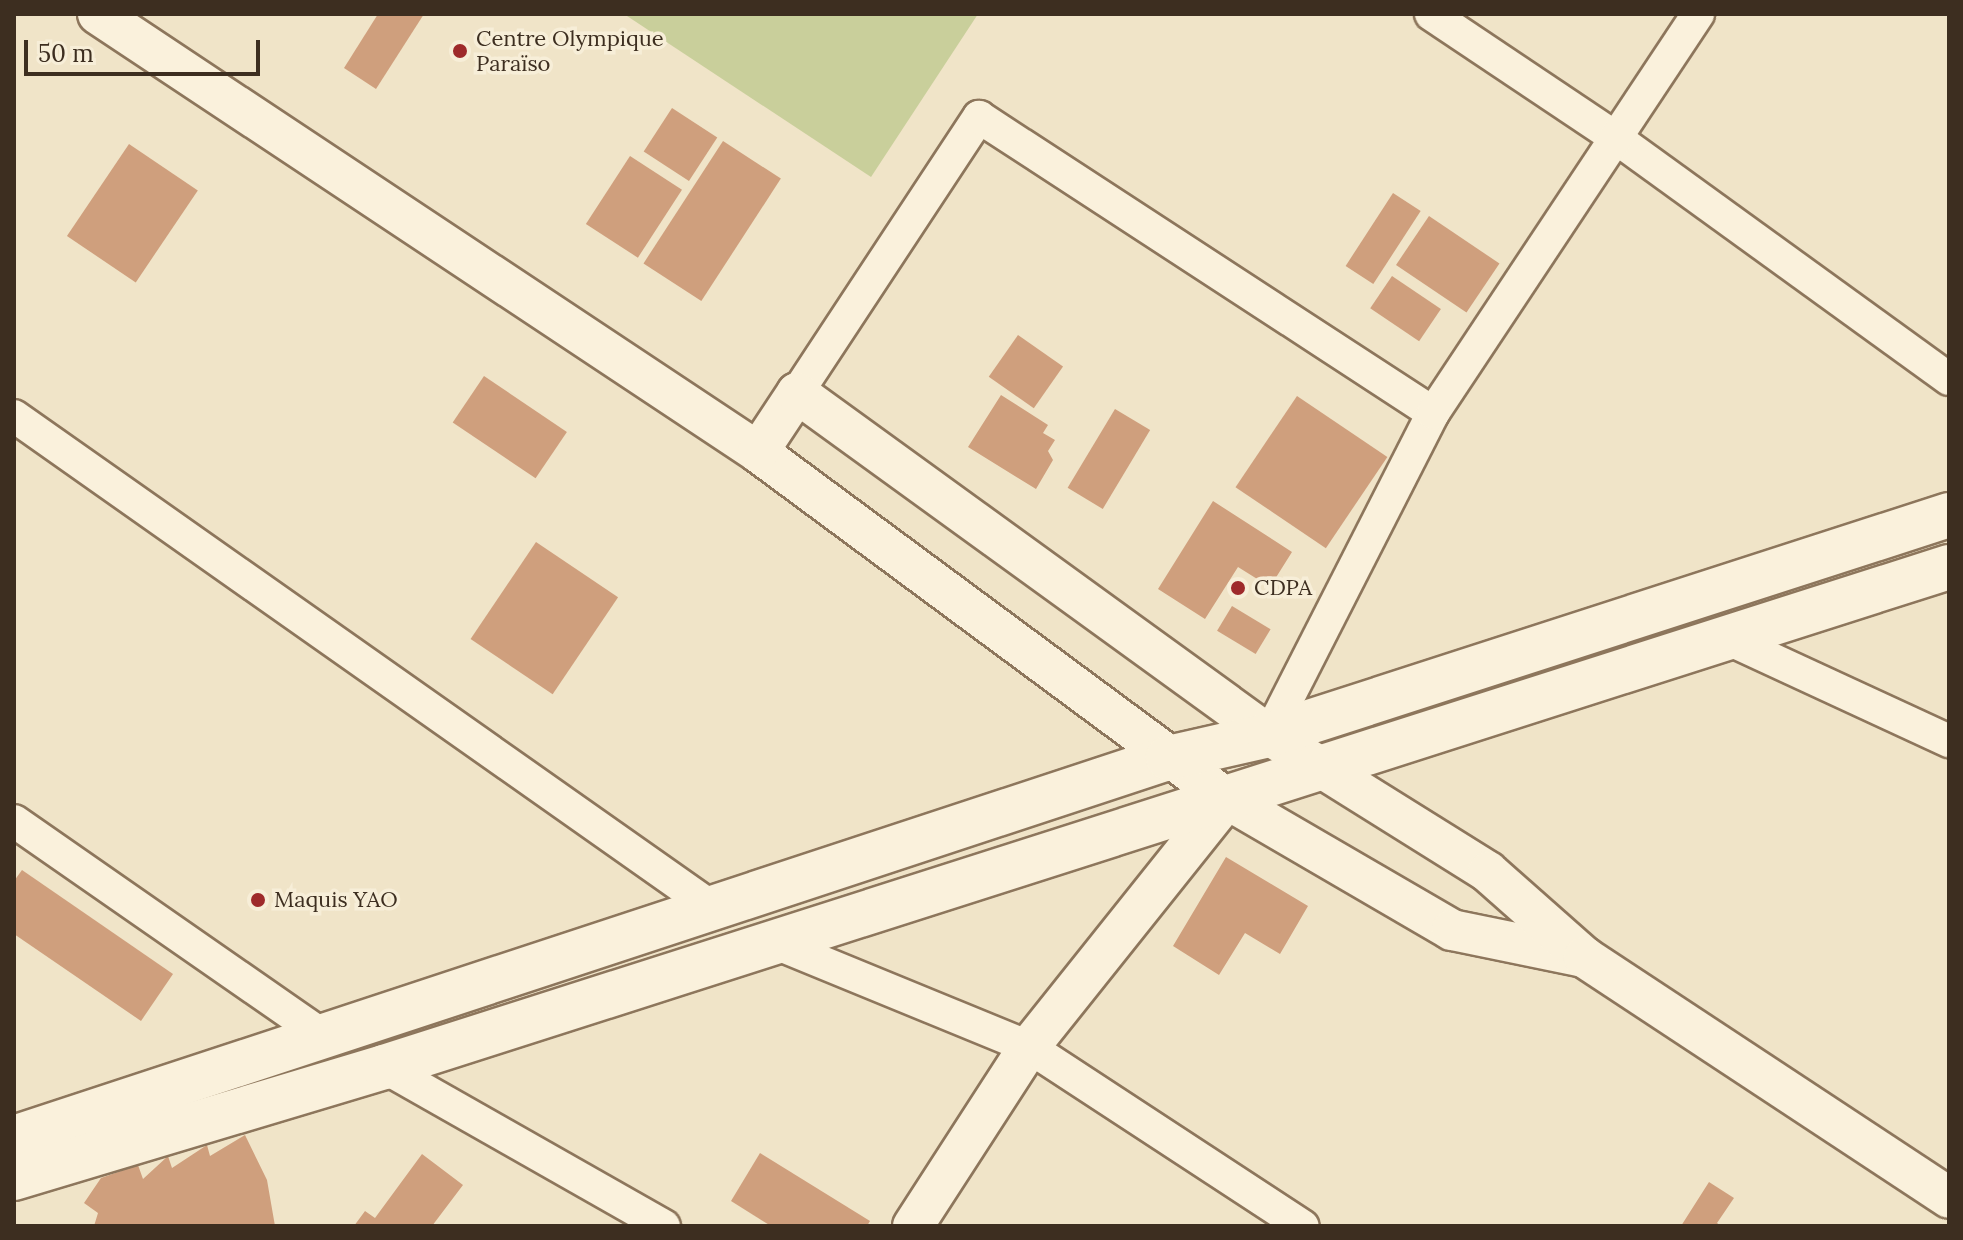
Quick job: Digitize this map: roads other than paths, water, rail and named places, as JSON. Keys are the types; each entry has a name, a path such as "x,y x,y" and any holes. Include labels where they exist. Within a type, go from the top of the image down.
{"main road":[{"path":"14,1138 321,1034 717,911 1168,758 1269,735 1949,515"},
{"path":"14,1178 384,1067 1949,567"}],"street":[{"path":"98,14 758,452 1227,799 1452,930 1584,957"},
{"path":"1431,14 1616,138 1949,379"},
{"path":"1269,735 1433,413 1698,14"},
{"path":"758,452 979,117 1433,413"},
{"path":"797,393 1269,735 1488,872 1584,957 1949,1198"},
{"path":"14,416 717,911"},
{"path":"1726,638 1944,727"},
{"path":"913,1226 1029,1047 1227,799"},
{"path":"14,821 321,1034"},
{"path":"773,942 1029,1047 1303,1226"},
{"path":"384,1067 664,1226"}],"place":[{"name":"Centre Olympique Paraïso","path":"460,51"},
{"name":"CDPA","path":"1238,588"},
{"name":"Maquis YAO","path":"258,900"}]}
